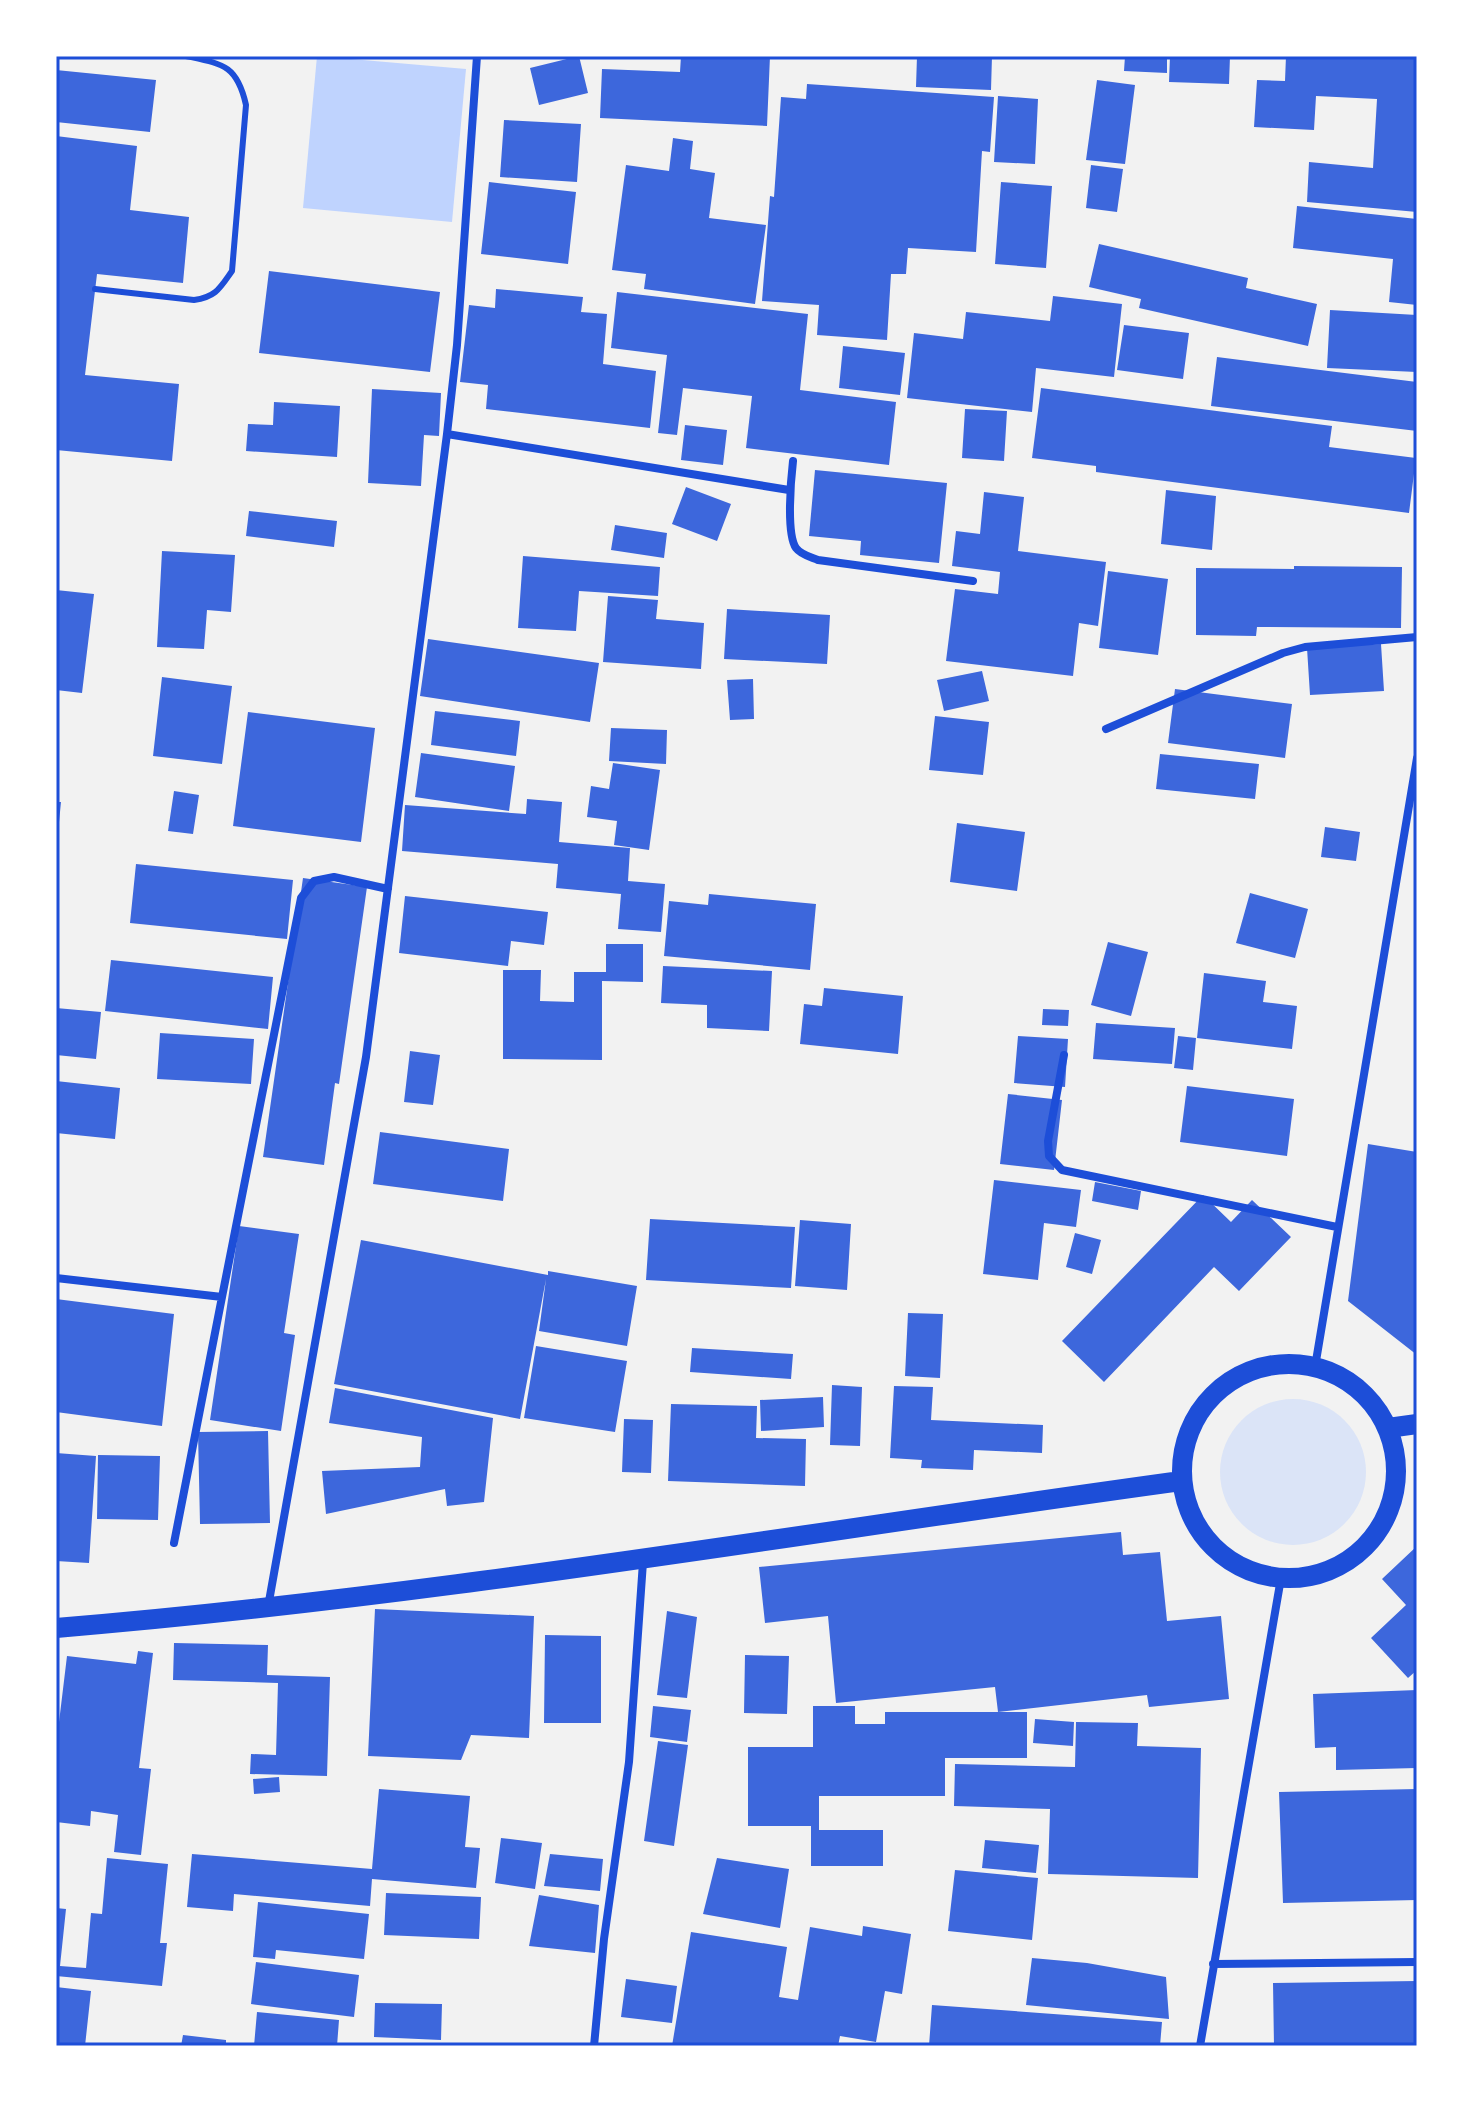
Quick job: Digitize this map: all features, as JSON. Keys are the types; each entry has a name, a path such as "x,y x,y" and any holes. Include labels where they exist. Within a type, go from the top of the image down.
{"main road":[{"path":"1281,1364 1315,1367 1345,1379 1370,1400 1388,1428 1407,1476 1379,1531 1360,1552 1336,1568 1309,1577 1281,1578 1251,1572 1225,1557 1203,1537 1188,1510 1181,1481 1184,1447 1197,1416 1219,1390 1247,1372 1281,1364"},
{"path":"1388,1428 1417,1424"},
{"path":"56,1628 268,1608 643,1560 1181,1481"}],"street":[{"path":"268,1608 366,1057 457,345 477,56"},
{"path":"447,434 789,490"},
{"path":"793,461 789,490 793,543 798,552 818,560 973,581"},
{"path":"1106,729 1283,653 1305,647 1417,637"},
{"path":"1315,1367 1417,758"},
{"path":"174,1543 301,898 314,881 334,877 388,889"},
{"path":"1064,1055 1048,1141 1049,1156 1062,1170 1337,1227"},
{"path":"56,1278 222,1297"},
{"path":"594,2046 604,1939 629,1762 643,1560"},
{"path":"1200,2046 1281,1578"},
{"path":"1213,1964 1417,1962"}],"lane":[{"path":"95,289 194,300 209,298 220,289 232,271 246,105 241,81 221,64 186,56"}],"shaded area":[{"path":"1293,1399 1321,1404 1345,1420 1361,1444 1366,1472 1361,1500 1345,1524 1321,1540 1293,1545 1265,1540 1241,1524 1225,1500 1220,1472 1225,1444 1241,1420 1265,1404"}],"water":[{"path":"317,56 466,69 452,222 303,208"}],"building":[{"path":"579,56 588,93 539,105 530,68"},
{"path":"681,56 770,56 767,126 600,118 602,69 680,72"},
{"path":"917,56 992,56 991,90 916,87"},
{"path":"1125,56 1167,56 1167,73 1124,71"},
{"path":"1170,56 1230,56 1229,84 1169,82"},
{"path":"1286,56 1345,59 1345,56 1417,56 1417,212 1307,202 1309,162 1373,168 1377,99 1316,96 1314,130 1254,127 1257,80 1285,81"},
{"path":"56,70 156,80 150,132 56,122"},
{"path":"1097,80 1135,85 1125,164 1086,160"},
{"path":"807,84 994,97 990,152 982,151 976,252 908,248 906,274 891,274 887,340 817,335 819,305 762,301 781,97 806,99"},
{"path":"998,96 1038,99 1035,164 994,162"},
{"path":"504,120 581,124 577,182 500,177"},
{"path":"56,136 137,146 130,210 189,217 183,283 97,274 85,375 179,384 172,461 56,450"},
{"path":"673,138 693,141 690,169 715,173 709,218 766,225 755,304 644,289 646,274 612,270 626,165 669,171"},
{"path":"1091,165 1123,169 1117,212 1086,208"},
{"path":"489,182 576,192 568,264 481,254"},
{"path":"1001,182 1052,186 1046,268 995,264"},
{"path":"1297,206 1417,219 1417,305 1389,302 1393,259 1293,248"},
{"path":"1099,244 1248,278 1246,288 1317,304 1308,346 1139,308 1141,299 1089,287"},
{"path":"269,271 440,292 430,372 259,353"},
{"path":"496,289 583,297 581,312 607,314 603,364 656,371 650,428 486,409 488,385 460,382 469,305 495,308"},
{"path":"617,292 808,314 800,390 896,402 889,465 746,448 752,396 683,388 677,435 658,433 667,355 611,348"},
{"path":"1053,296 1122,304 1114,377 1036,368 1032,412 907,398 914,333 963,339 966,312 1050,321"},
{"path":"1330,310 1417,315 1417,372 1327,368"},
{"path":"1124,325 1189,333 1183,379 1117,370"},
{"path":"843,346 905,353 900,395 839,388"},
{"path":"1217,357 1417,382 1417,431 1211,406"},
{"path":"1041,388 1332,426 1329,447 1416,458 1409,513 1096,472 1096,466 1032,458"},
{"path":"372,389 441,393 439,436 424,435 421,486 368,483"},
{"path":"274,402 340,406 337,457 246,451 248,424 273,425"},
{"path":"965,409 1007,411 1004,461 962,458"},
{"path":"685,425 727,430 723,465 681,460"},
{"path":"815,470 947,483 939,563 860,555 861,541 809,536"},
{"path":"686,487 731,504 717,541 672,524"},
{"path":"1166,490 1216,496 1212,550 1161,544"},
{"path":"984,492 1024,497 1018,551 1106,562 1098,626 1079,623 1073,676 946,661 955,589 998,594 1000,572 952,566 956,531 980,534"},
{"path":"249,511 337,521 334,547 246,536"},
{"path":"615,525 667,533 664,558 611,550"},
{"path":"162,551 235,555 231,612 207,610 204,649 157,647"},
{"path":"523,556 660,567 658,596 579,591 576,631 518,628"},
{"path":"1294,566 1402,567 1401,628 1257,627 1256,636 1196,635 1196,568 1294,569"},
{"path":"1108,571 1168,579 1158,655 1099,648"},
{"path":"56,590 94,594 82,693 56,690"},
{"path":"608,596 658,600 656,619 704,623 701,669 603,662"},
{"path":"727,609 830,615 827,664 724,659"},
{"path":"428,639 599,663 590,722 420,696"},
{"path":"1381,644 1384,691 1310,695 1307,648"},
{"path":"982,671 989,701 944,711 937,680"},
{"path":"162,677 232,686 222,764 153,756"},
{"path":"753,679 754,719 730,720 727,680"},
{"path":"1175,689 1292,704 1285,758 1168,743"},
{"path":"435,711 520,721 516,756 431,745"},
{"path":"248,712 375,728 361,842 233,826"},
{"path":"935,716 989,722 983,775 929,770"},
{"path":"611,728 667,730 666,764 609,761"},
{"path":"421,753 515,766 509,811 415,797"},
{"path":"1160,754 1259,764 1255,799 1156,789"},
{"path":"613,763 660,770 649,850 614,845 617,821 587,817 591,786 609,789"},
{"path":"174,791 199,795 193,834 168,831"},
{"path":"527,799 562,802 559,842 630,848 628,881 665,884 661,932 618,929 621,894 556,888 558,864 402,851 405,805 526,814"},
{"path":"56,802 61,802 58,832 56,832"},
{"path":"957,823 1025,832 1017,891 950,882"},
{"path":"1325,827 1360,832 1356,861 1321,857"},
{"path":"136,864 293,880 287,939 130,923"},
{"path":"303,878 367,887 339,1084 335,1083 324,1165 263,1157"},
{"path":"1250,893 1308,909 1295,958 1236,943"},
{"path":"709,894 816,904 810,970 664,956 669,901 708,905"},
{"path":"405,896 548,912 544,945 511,941 508,966 399,953"},
{"path":"1108,942 1148,952 1131,1016 1091,1005"},
{"path":"606,944 643,944 643,982 602,981 602,1060 503,1059 503,970 541,970 540,1001 574,1002 574,972 606,972"},
{"path":"111,960 273,977 268,1029 105,1011"},
{"path":"663,966 772,971 769,1031 707,1028 707,1005 661,1003"},
{"path":"1204,973 1266,981 1263,1002 1297,1006 1292,1049 1197,1038"},
{"path":"824,988 903,996 898,1054 800,1044 804,1004 822,1006"},
{"path":"56,1008 101,1012 96,1059 56,1055"},
{"path":"1043,1009 1069,1010 1068,1026 1042,1025"},
{"path":"1096,1023 1175,1028 1172,1064 1093,1059"},
{"path":"160,1033 254,1039 251,1084 157,1079"},
{"path":"1018,1036 1068,1039 1065,1087 1014,1083"},
{"path":"1178,1036 1196,1038 1193,1070 1174,1068"},
{"path":"410,1051 440,1055 433,1105 404,1102"},
{"path":"56,1081 120,1088 115,1139 56,1133"},
{"path":"1187,1086 1294,1099 1287,1156 1180,1142"},
{"path":"1008,1094 1062,1100 1054,1170 1000,1164"},
{"path":"380,1132 509,1149 503,1201 373,1184"},
{"path":"1368,1144 1417,1152 1417,1355 1348,1301"},
{"path":"994,1180 1081,1190 1076,1227 1044,1223 1038,1280 983,1274"},
{"path":"1095,1182 1141,1191 1138,1210 1092,1201"},
{"path":"1203,1195 1231,1222 1252,1200 1291,1237 1239,1291 1214,1267 1104,1382 1062,1341"},
{"path":"650,1219 795,1227 791,1288 646,1280"},
{"path":"800,1220 851,1224 847,1290 795,1286"},
{"path":"239,1226 299,1234 284,1333 295,1335 281,1431 210,1420"},
{"path":"1075,1233 1101,1240 1092,1274 1066,1267"},
{"path":"361,1240 548,1275 548,1271 637,1286 627,1346 539,1331 546,1279 520,1419 334,1384"},
{"path":"56,1299 174,1314 162,1426 56,1412"},
{"path":"908,1313 943,1314 940,1378 905,1376"},
{"path":"536,1346 627,1361 615,1432 524,1418"},
{"path":"692,1348 793,1354 791,1379 690,1372"},
{"path":"832,1385 862,1387 860,1446 830,1445"},
{"path":"894,1386 933,1387 931,1420 1043,1425 1042,1453 974,1450 973,1470 921,1468 922,1460 890,1458"},
{"path":"335,1388 493,1418 484,1502 447,1506 445,1489 326,1514 322,1471 420,1467 422,1437 329,1423"},
{"path":"823,1397 824,1427 761,1431 760,1400"},
{"path":"671,1404 757,1406 756,1438 806,1439 805,1486 668,1481"},
{"path":"624,1419 653,1420 651,1473 622,1472"},
{"path":"268,1431 270,1523 200,1524 198,1432"},
{"path":"56,1453 96,1456 89,1563 56,1561"},
{"path":"98,1455 160,1456 158,1520 97,1519"},
{"path":"1121,1532 1123,1555 1160,1552 1167,1621 1221,1616 1229,1699 1149,1707 1147,1695 998,1712 995,1687 836,1703 828,1616 765,1623 759,1567"},
{"path":"1417,1546 1417,1670 1408,1678 1371,1638 1406,1605 1382,1579"},
{"path":"375,1609 534,1616 529,1738 471,1735 461,1760 368,1756"},
{"path":"667,1611 697,1617 687,1698 657,1695"},
{"path":"545,1635 601,1636 601,1723 544,1723"},
{"path":"174,1643 268,1645 267,1675 330,1677 327,1776 250,1774 251,1754 276,1755 278,1683 173,1680"},
{"path":"138,1651 153,1653 139,1768 151,1769 141,1855 114,1852 118,1815 91,1811 90,1826 56,1822 56,1747 67,1656 136,1664"},
{"path":"745,1655 789,1656 787,1714 744,1713"},
{"path":"1417,1690 1417,1768 1336,1770 1336,1747 1315,1748 1313,1694"},
{"path":"653,1706 691,1710 687,1742 650,1737"},
{"path":"813,1706 855,1706 855,1724 885,1724 885,1712 1027,1712 1027,1758 945,1758 945,1796 819,1796 819,1830 883,1830 883,1866 811,1866 811,1826 748,1826 748,1747 813,1747"},
{"path":"1035,1719 1074,1722 1073,1746 1033,1743"},
{"path":"1076,1722 1138,1723 1137,1746 1201,1748 1198,1878 1048,1874 1050,1809 954,1806 955,1764 1075,1767"},
{"path":"658,1741 688,1745 674,1846 644,1841"},
{"path":"279,1777 280,1792 254,1794 253,1779"},
{"path":"379,1789 470,1796 465,1847 480,1848 476,1888 372,1879 370,1906 234,1894 233,1911 187,1907 192,1854 372,1869"},
{"path":"1417,1789 1417,1900 1283,1903 1279,1792"},
{"path":"501,1838 542,1843 535,1889 495,1883"},
{"path":"985,1840 1039,1845 1036,1873 982,1868"},
{"path":"550,1854 603,1859 600,1891 544,1886"},
{"path":"107,1858 168,1864 160,1943 167,1943 162,1986 56,1976 56,1908 66,1909 60,1966 86,1968 91,1913 102,1914"},
{"path":"717,1858 789,1869 780,1928 703,1914"},
{"path":"955,1870 1038,1878 1032,1940 948,1931"},
{"path":"386,1893 481,1897 479,1939 384,1935"},
{"path":"539,1895 599,1905 595,1953 529,1946"},
{"path":"258,1902 369,1914 364,1959 276,1950 275,1959 253,1957"},
{"path":"863,1926 911,1934 902,1994 885,1991 876,2042 840,2036 838,2046 672,2046 691,1932 787,1947 779,1997 798,2000 810,1927 862,1936"},
{"path":"1032,1958 1087,1963 1166,1977 1169,2019 1026,2005"},
{"path":"256,1962 359,1975 354,2017 251,2004"},
{"path":"626,1979 677,1986 672,2023 621,2017"},
{"path":"1417,1981 1417,2046 1274,2046 1273,1983"},
{"path":"56,1987 91,1991 85,2046 56,2046"},
{"path":"375,2003 442,2004 441,2040 374,2037"},
{"path":"932,2005 1162,2022 1160,2046 929,2046"},
{"path":"257,2012 339,2020 337,2046 254,2046"},
{"path":"183,2035 226,2040 226,2046 181,2046"}]}
